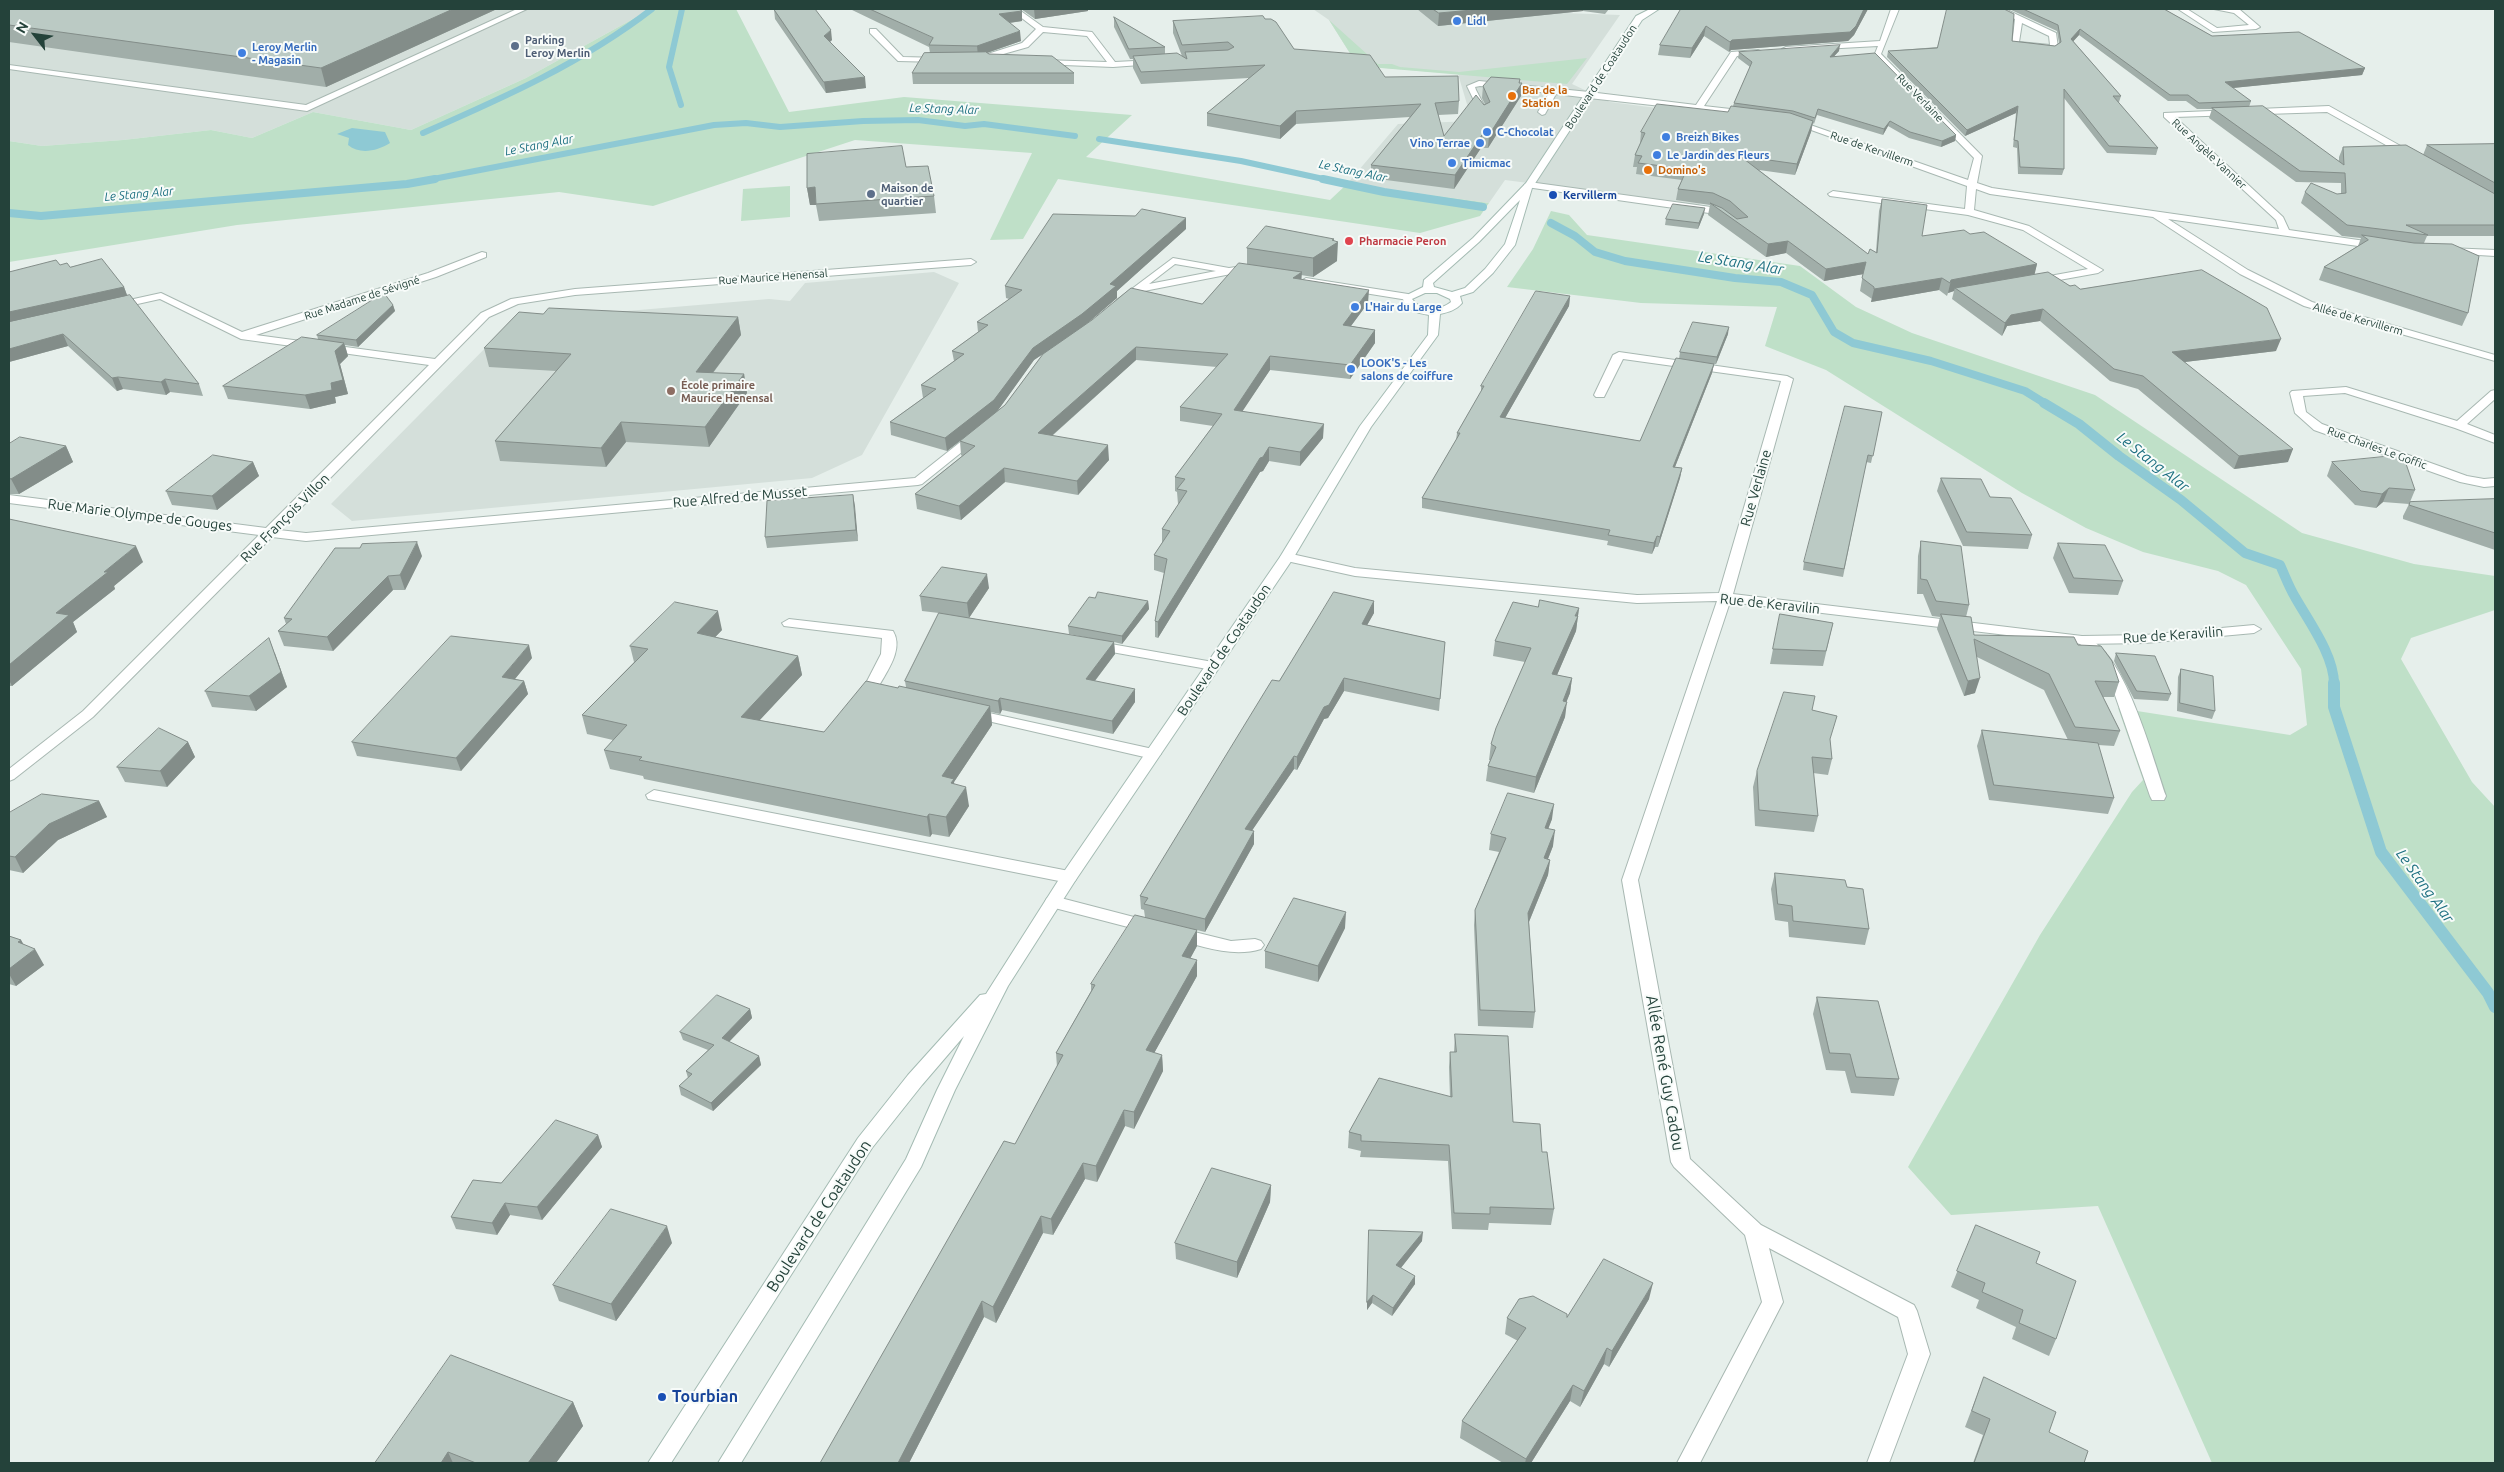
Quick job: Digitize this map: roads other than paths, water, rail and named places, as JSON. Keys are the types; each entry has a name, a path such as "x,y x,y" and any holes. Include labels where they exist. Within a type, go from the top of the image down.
{"street":[{"path":"9,67 307,108 523,9"},
{"path":"1014,9 1041,28 1089,34 1113,65"},
{"name":"Boulevard de Coataudon","path":"1633,9 1639,18"},
{"name":"Boulevard de Coataudon","path":"1430,290 1428,282 1476,240 1529,185 1639,18 1655,9"},
{"path":"1781,50 1883,44 1896,9"},
{"path":"2000,9 2054,35 2054,48 2015,44 2019,19"},
{"path":"2182,9 2216,30 2256,27 2236,11 2218,9"},
{"path":"979,60 1025,45 1041,28"},
{"path":"873,31 901,59 950,60"},
{"name":"Rue Verlaine","path":"1883,44 1877,54 1979,158 1972,184"},
{"path":"1699,107 1734,54 1772,51"},
{"path":"970,60 1008,61"},
{"path":"1037,62 1113,65 1161,62"},
{"path":"1484,113 1471,86 1486,82 1762,116"},
{"path":"1542,112 1554,90"},
{"name":"Rue Angèle Vannier","path":"2285,232 2280,219 2167,115 2329,109 2422,162"},
{"name":"Rue de Kervillerm","path":"1780,119 1990,191 2152,214"},
{"path":"1969,212 1972,184"},
{"path":"1529,185 1711,210 1731,222"},
{"name":"Boulevard de Coataudon","path":"1452,295 1469,290 1489,271 1510,245 1529,185"},
{"path":"1833,194 1969,212 2026,228 2098,270 2030,282"},
{"path":"2152,214 2391,247"},
{"name":"Allée de Kervillerm","path":"2152,214 2244,272 2308,304 2495,358"},
{"path":"2438,251 2495,253"},
{"name":"Rue Madame de Sévigné","path":"241,336 432,275 482,254"},
{"path":"1110,311 1173,261 1264,275"},
{"name":"Rue Maurice Henensal","path":"575,292 971,262"},
{"path":"1136,290 1236,270"},
{"path":"1293,279 1408,296 1416,292 1430,290 1452,295 1457,300 1454,306 1446,310 1420,310 1410,305 1407,299 1408,296"},
{"name":"Rue François Villon","path":"9,776 88,714 485,315 515,301 575,292"},
{"path":"106,308 161,296 241,336 438,363"},
{"name":"Boulevard de Coataudon","path":"729,1463 914,1162 946,1090 1000,984 1069,877 1287,557 1366,426 1433,335 1435,311"},
{"name":"Rue Verlaine","path":"1600,395 1619,355 1787,379 1725,598"},
{"name":"Rue Charles Le Goffic","path":"2495,440 2459,425 2346,390 2296,393 2301,413 2318,427 2464,479 2484,483 2495,482"},
{"path":"2459,425 2495,393"},
{"name":"Rue Alfred de Musset","path":"271,532 306,537 918,481 986,428"},
{"name":"Rue Marie Olympe de Gouges","path":"9,498 271,532"},
{"name":"Rue de Keravilin","path":"1287,557 1355,572 1618,597 1725,598 2082,640 2145,640 2254,629"},
{"name":"Allée René Guy Cadou","path":"1725,598 1630,880 1681,1162 1754,1231 1907,1311 1919,1354 1878,1463"},
{"path":"789,623 888,634 890,640 888,651 871,687 877,693 896,696"},
{"path":"2082,640 2100,654 2115,675 2158,796"},
{"path":"1077,642 1213,666"},
{"path":"952,708 1153,754"},
{"path":"654,795 1069,877"},
{"path":"1053,902 1231,947 1255,945"},
{"name":"Boulevard de Coataudon","path":"659,1463 865,1143 916,1080 1000,984"},
{"path":"1688,1463 1773,1302 1754,1231"}],"water":[{"path":"352,128 385,132 390,143 369,151 358,150 348,145 349,138 337,134"}],"waterway":[{"path":"423,133 512,93 570,63 652,9"},
{"path":"681,105 669,67 682,9"},
{"name":"Le Stang Alar","path":"428,180 714,125 746,123 780,127 863,121 918,120 965,126 984,124 1075,136"},
{"name":"Le Stang Alar","path":"1099,139 1241,161 1328,180"},
{"name":"Le Stang Alar","path":"9,213 41,216 407,184 435,179"},
{"name":"Le Stang Alar","path":"1323,179 1384,192 1483,207"},
{"name":"Le Stang Alar","path":"1551,223 1575,236 1595,252 1625,261 1735,278 1781,282 1812,295 1834,332 1853,343 1931,361 2025,391 2046,404"},
{"name":"Le Stang Alar","path":"2044,403 2079,424 2119,456 2181,500 2245,553 2280,565 2293,593 2325,650 2333,673 2334,684"},
{"name":"Le Stang Alar","path":"2334,684 2334,707 2381,852 2488,993 2495,1007"}],"place":[{"name":"Lidl","path":"1457,21"},
{"name":"Parking Leroy Merlin","path":"515,46"},
{"name":"Leroy Merlin - Magasin","path":"242,53"},
{"name":"Bar de la Station","path":"1512,96"},
{"name":"C-Chocolat","path":"1487,132"},
{"name":"Breizh Bikes","path":"1666,137"},
{"name":"Vino Terrae","path":"1480,143"},
{"name":"Le Jardin des Fleurs","path":"1657,155"},
{"name":"Timicmac","path":"1452,163"},
{"name":"Domino's","path":"1648,170"},
{"name":"Maison de quartier","path":"871,194"},
{"name":"Kervillerm","path":"1553,195"},
{"name":"Pharmacie Peron","path":"1349,241"},
{"name":"L'Hair du Large","path":"1355,307"},
{"name":"LOOK'S - Les salons de coiffure","path":"1351,369"},
{"name":"École primaire Maurice Henensal","path":"671,391"},
{"name":"Tourbian","path":"662,1397"}]}
